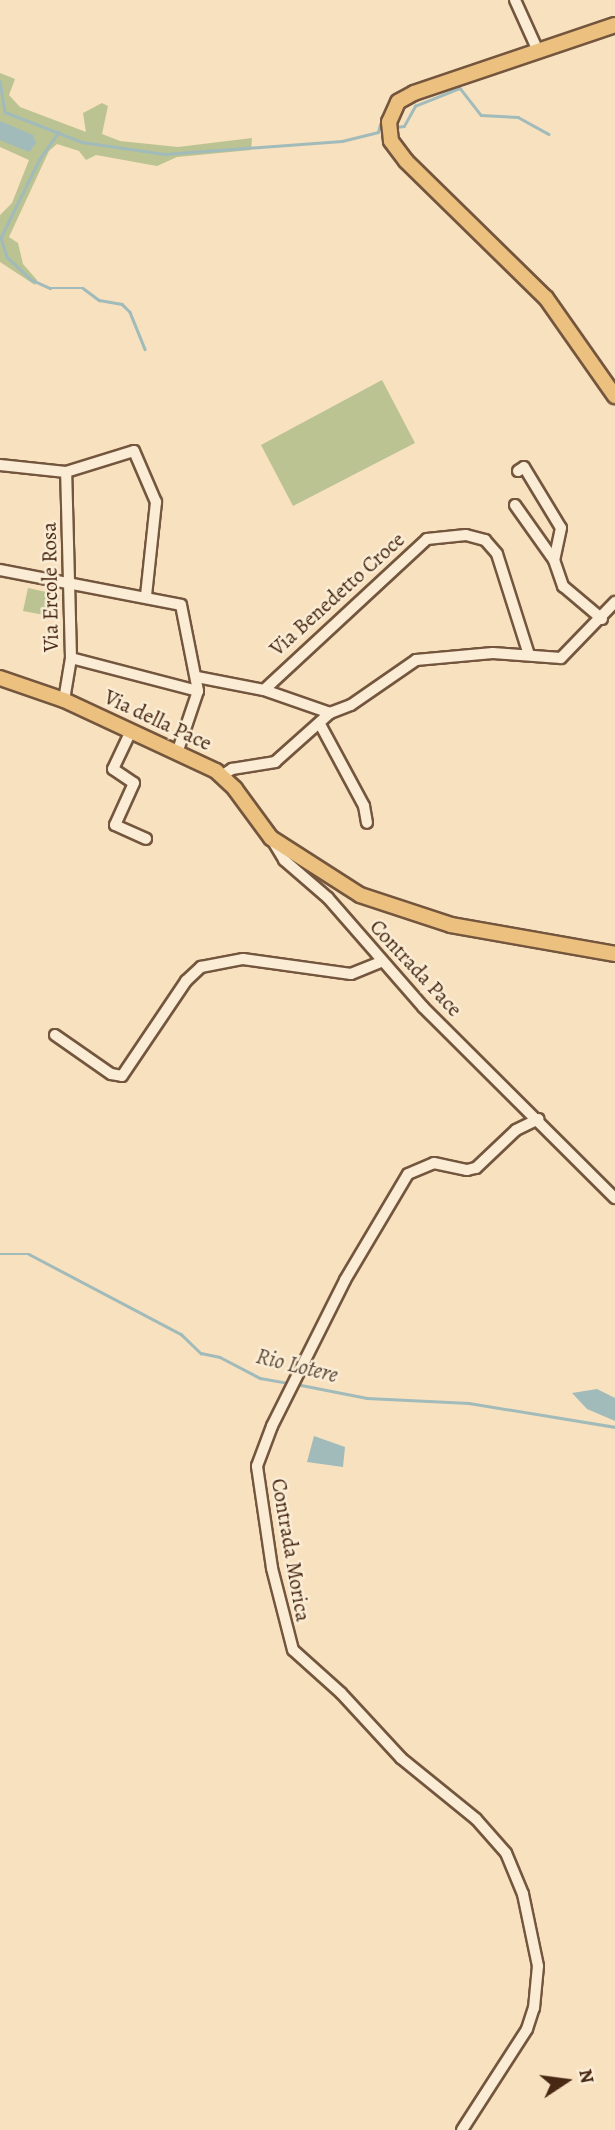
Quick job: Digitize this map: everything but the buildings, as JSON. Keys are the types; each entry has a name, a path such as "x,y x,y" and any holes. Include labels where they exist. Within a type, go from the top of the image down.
{"main road":[{"path":"615,25 398,102 389,122 391,141 546,298 615,396"},
{"name":"Via della Pace","path":"0,678 64,700 223,775 271,838 324,876 391,909 451,925 615,954"}],"street":[{"path":"515,0 538,51"},
{"path":"0,465 66,472 130,450 138,455 156,502 146,596"},
{"path":"518,471 524,467 561,528 554,560"},
{"name":"Via Ercole Rosa","path":"64,700 71,658 66,472"},
{"path":"515,505 554,560 562,586 602,620"},
{"name":"Via Benedetto Croce","path":"264,690 417,547 437,537 466,535 485,540 497,554 529,655"},
{"path":"0,570 146,596 181,605 198,691 177,753"},
{"path":"223,775 232,769 270,765 321,726 330,713 427,657 529,655 561,658 602,620 615,602"},
{"path":"71,658 198,691"},
{"path":"197,677 264,690 330,713"},
{"path":"321,726 364,806 367,822"},
{"path":"131,731 113,769 134,783 115,825 146,839"},
{"name":"Contrada Pace","path":"271,838 284,860 328,898 380,962 615,1198"},
{"path":"55,1035 111,1074 122,1076 186,981 201,967 243,959 351,974 380,962"},
{"name":"Contrada Morica","path":"462,2130 527,2029 534,2008 538,1966 523,1894 506,1853 476,1819 401,1758 341,1693 293,1650 272,1568 257,1466 272,1426 345,1280 408,1174 434,1163 476,1168 516,1130 539,1119"}],"green space":[{"path":"0,73 15,79 9,95 20,107 86,132 83,113 102,103 108,106 102,134 120,141 178,147 252,138 251,150 177,157 157,166 96,155 86,160 79,151 57,144 49,151 9,237 18,243 23,264 37,280 35,285 0,262 0,215 12,203 29,160 0,147"},
{"path":"382,380 415,443 293,506 261,445"},
{"path":"28,588 60,595 55,617 23,611"}],"water":[{"path":"0,121 33,135 36,143 29,152 0,140"},
{"path":"597,1389 615,1398 615,1421 587,1409 572,1393"},
{"path":"314,1436 345,1447 343,1467 307,1462"}],"waterway":[{"path":"0,81 5,112 82,142 164,154 342,141 378,132 380,124"},
{"path":"396,127 404,126 415,106 460,88 481,115 518,117 549,134"},
{"path":"59,132 40,159 1,238 7,257 32,280 50,288 83,288 99,300 122,304 130,312 145,349"},
{"name":"Rio Lotere","path":"0,1254 29,1254 181,1334 201,1353 220,1357 260,1378 289,1383"},
{"name":"Rio Lotere","path":"296,1384 367,1398 469,1403 615,1427"}]}
